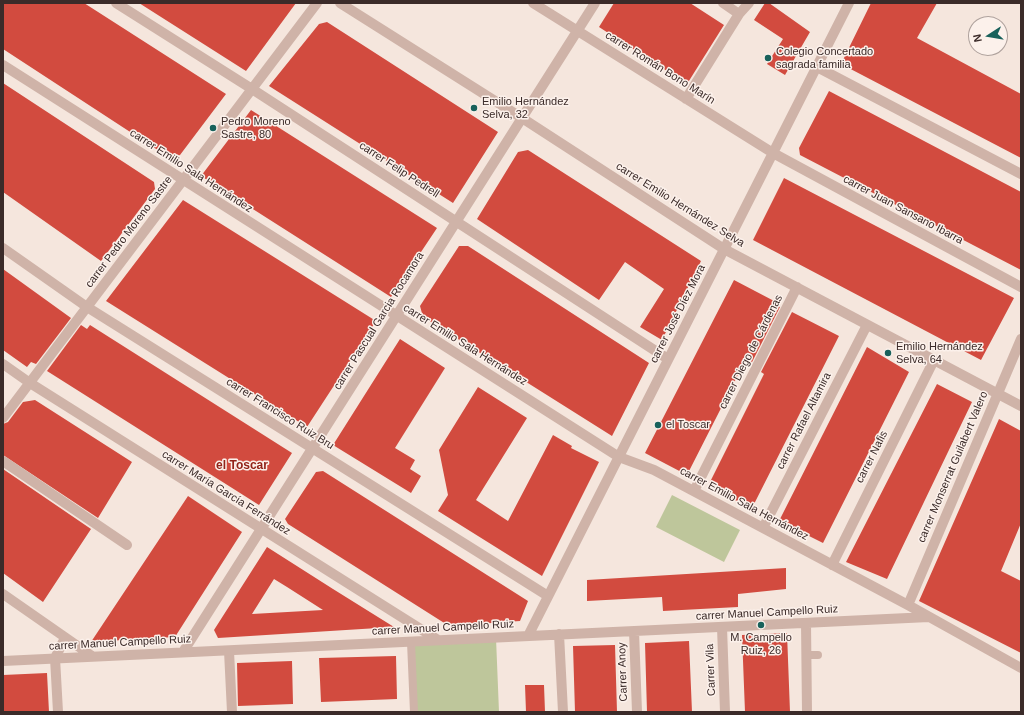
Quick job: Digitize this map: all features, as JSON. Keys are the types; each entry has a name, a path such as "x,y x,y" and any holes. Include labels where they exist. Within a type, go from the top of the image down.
{"street":[{"name":"carrer Felip Pedrell","path":"116,3 457,221 668,359"},
{"name":"carrer Pedro Moreno Sastre","path":"3,418 317,3"},
{"name":"carrer Emilio Hernández Selva","path":"340,3 522,118 724,249 1021,406"},
{"name":"carrer Román Bono Marín","path":"533,3 773,153"},
{"name":"carrer Pascual Garcia Rocamora","path":"183,652 578,31 594,3"},
{"path":"723,3 739,14"},
{"path":"686,99 739,14 749,3"},
{"name":"carrer José Díez Mora","path":"528,636 849,3"},
{"name":"carrer Emilio Sala Hernández","path":"3,65 618,457 654,470 908,605 1021,668"},
{"path":"817,67 1021,174"},
{"name":"carrer Juan Sansano Ibarra","path":"773,153 1021,287"},
{"name":"carrer Francisco Ruiz Bru","path":"3,248 87,307 548,596"},
{"name":"carrer Diego de Cárdenas","path":"694,491 797,288"},
{"name":"carrer Rafael Altamira","path":"762,528 867,324"},
{"name":"carrer Monserrat Guilabert Valero","path":"908,605 1021,339"},
{"name":"carrer Nafis","path":"832,565 934,360"},
{"name":"carrer María García Ferrández","path":"3,364 30,383 438,640"},
{"path":"3,461 127,545"},
{"path":"3,594 92,656"},
{"path":"884,619 894,613 897,606 896,599"},
{"name":"carrer Manuel Campello Ruiz","path":"3,661 929,617"},
{"path":"806,623 807,712"},
{"name":"Carrer Vila","path":"722,627 725,712"},
{"name":"Carrer Anoy","path":"634,631 636,712"},
{"path":"559,634 563,712"},
{"path":"58,712 55,658 65,638"},
{"path":"229,651 232,712"}],"lane":[{"path":"411,642 414,712"},
{"path":"806,655 818,654"}],"green space":[{"path":"672,495 740,530 724,562 656,527"},
{"path":"496,638 499,712 414,712 411,642"}],"building":[{"path":"3,3 84,3 226,94 180,155 170,158 3,49"},
{"path":"139,3 296,3 246,71"},
{"path":"614,3 690,3 724,25 687,84 599,27"},
{"path":"765,3 769,3 810,32 785,75 767,64 783,39 754,20"},
{"path":"871,3 937,3 917,38 1021,94 1021,158 841,64"},
{"path":"327,22 498,132 453,203 269,86 319,24"},
{"path":"3,83 154,182 155,189 101,261 3,192"},
{"path":"829,91 1021,192 1021,270 800,155 799,148"},
{"path":"251,110 437,228 391,297 201,176"},
{"path":"528,150 701,261 662,340 640,327 664,289 625,262 599,300 477,219 518,152"},
{"path":"784,178 1014,298 981,360 753,240"},
{"path":"183,200 376,321 307,427 106,301"},
{"path":"459,246 468,246 649,363 612,436 423,317 420,306"},
{"path":"3,269 71,318 36,364 31,362 27,367 3,350"},
{"path":"734,280 776,302 774,304 780,307 750,366 744,363 687,475 645,453"},
{"path":"792,312 839,336 751,510 709,484 764,374 761,372"},
{"path":"81,325 87,329 90,325 292,453 259,505 47,371"},
{"path":"400,339 445,368 395,448 415,460 410,469 421,476 411,493 333,445"},
{"path":"867,347 909,372 823,543 779,521"},
{"path":"937,384 972,402 887,579 846,562"},
{"path":"478,387 527,418 476,500 508,521 553,435 572,446 571,448 599,462 542,576 438,511 448,495 439,450"},
{"path":"35,400 132,462 98,518 3,455 3,424 8,422 23,402"},
{"path":"999,419 1021,431 1021,523 1001,571 1021,581 1021,653 919,601"},
{"path":"3,469 91,529 43,602 3,573"},
{"path":"323,471 528,601 520,621 449,626 288,524 285,519 316,472"},
{"path":"188,496 242,532 175,637 91,642"},
{"path":"267,547 394,627 218,638 214,630","holes":["274,579 323,610 252,614"]},
{"path":"786,568 786,589 738,594 738,607 663,611 662,597 587,601 587,580"},
{"path":"787,633 790,712 745,712 742,635"},
{"path":"689,641 692,712 647,712 645,643"},
{"path":"615,645 617,712 575,712 573,646"},
{"path":"396,656 397,699 321,702 319,658"},
{"path":"292,661 293,704 238,706 237,663"},
{"path":"47,673 49,712 3,712 3,675"},
{"path":"525,685 544,685 545,712 526,712"}],"place":[{"name":"Colegio Concertado sagrada familia","path":"768,58"},
{"name":"Emilio Hernández Selva, 32","path":"474,108"},
{"name":"Pedro Moreno Sastre, 80","path":"213,128"},
{"name":"Emilio Hernández Selva, 64","path":"888,353"},
{"name":"el Toscar","path":"658,425"},
{"name":"M. Campello Ruiz, 26","path":"761,625"}],"district":[{"name":"el Toscar","path":"242,466"}]}
